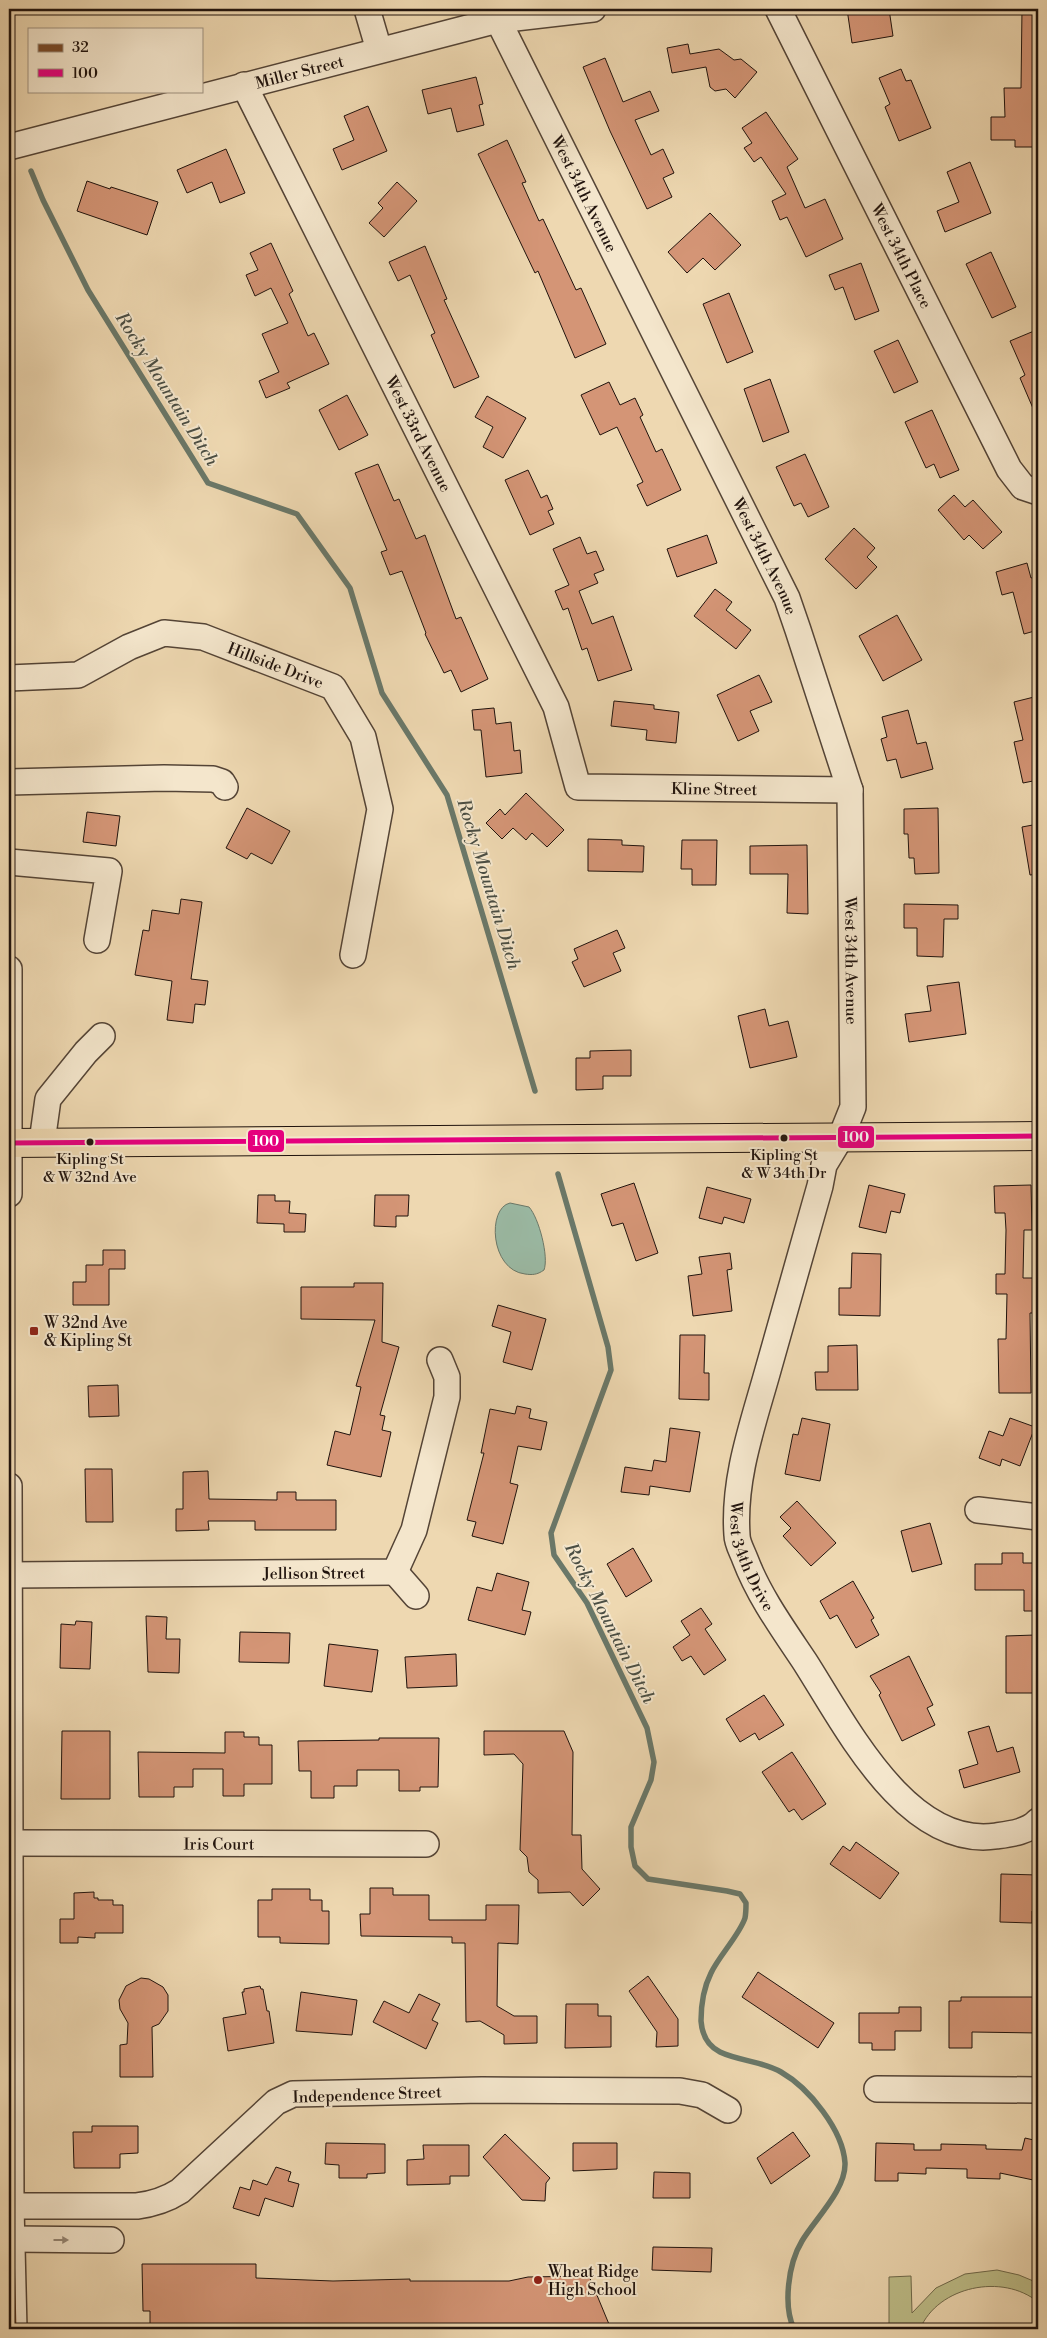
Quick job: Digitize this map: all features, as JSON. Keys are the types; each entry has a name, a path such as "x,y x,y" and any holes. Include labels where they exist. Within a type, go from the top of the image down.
{"main road":[{"path":"9,1143 1038,1136"}],"street":[{"path":"367,9 379,50"},
{"name":"Miller Street","path":"9,147 498,20 593,9"},
{"name":"West 34th Place","path":"778,9 1009,469 1023,487 1038,492"},
{"name":"West 34th Avenue","path":"498,20 787,598 850,790 854,1107 841,1137"},
{"name":"West 33rd Avenue","path":"244,85 556,707 578,787"},
{"name":"Hillside Drive","path":"9,678 78,675 130,647 164,633 203,637 333,687 363,737 380,809 353,955"},
{"path":"9,782 164,778 213,779 222,782 225,787"},
{"name":"Kline Street","path":"578,787 850,790"},
{"path":"9,862 109,871 97,940"},
{"path":"9,969 9,1194"},
{"path":"42,1142 48,1099 86,1052 102,1036"},
{"name":"West 34th Drive","path":"841,1137 824,1165 820,1186 748,1440 736,1496 737,1538 754,1584 869,1761 894,1790 919,1814 944,1828 964,1836 980,1838 1016,1833 1038,1821"},
{"path":"416,1596 395,1572 414,1530 448,1397 447,1377 440,1360"},
{"path":"9,1486 14,2329"},
{"path":"978,1510 1038,1517"},
{"name":"Jellison Street","path":"10,1575 395,1572"},
{"name":"Iris Court","path":"11,1843 426,1844"},
{"path":"877,2089 1038,2090"},
{"name":"Independence Street","path":"12,2206 137,2206 152,2205 168,2199 180,2191 276,2102 292,2094 482,2090 680,2091 702,2095 728,2110"},
{"path":"12,2239 111,2240"}],"green space":[{"path":"997,2270 1019,2275 1038,2283 1038,2302 1024,2293 1007,2288 990,2286 973,2288 956,2294 941,2303 929,2314 920,2329 889,2329 889,2277 911,2276 912,2313 936,2288 965,2274"}],"shaded area":[{"path":"510,1203 529,1207 533,1212 542,1238 545,1256 544,1270 539,1273 525,1274 513,1270 505,1262 499,1251 495,1227 503,1207"}],"building":[{"path":"847,9 889,9 893,36 852,43"},
{"path":"1022,9 1038,9 1038,147 1015,147 1015,140 991,140 991,117 1005,117 1004,88 1021,88"},
{"path":"688,44 690,54 719,49 734,60 741,59 757,72 735,98 726,89 715,91 710,87 706,67 672,73 667,48"},
{"path":"605,58 623,102 650,91 659,111 635,120 651,155 663,149 674,173 663,178 672,197 647,209 610,131 583,67"},
{"path":"901,69 906,81 911,80 931,128 899,141 885,107 890,104 879,78"},
{"path":"476,77 483,104 479,105 484,125 457,132 451,108 428,114 422,90"},
{"path":"368,106 387,151 342,170 333,149 354,140 344,116"},
{"path":"766,112 798,159 787,167 805,208 825,199 843,239 806,257 787,217 780,220 772,201 786,194 761,157 754,162 744,148 752,143 742,128"},
{"path":"507,140 526,182 522,183 539,221 543,219 576,290 581,288 606,344 575,358 538,271 535,273 478,154"},
{"path":"226,149 245,193 220,203 212,182 187,193 177,170"},
{"path":"970,162 991,213 945,232 937,211 959,202 947,172"},
{"path":"87,181 158,202 147,235 77,211"},
{"path":"397,182 417,201 384,237 369,223 383,208 378,203"},
{"path":"710,213 741,245 715,270 703,258 687,273 668,252"},
{"path":"271,243 293,291 289,294 308,336 314,333 329,364 287,383 290,388 266,398 259,381 279,372 262,334 288,323 271,288 255,296 246,275 258,270 250,253"},
{"path":"425,246 447,299 444,300 479,377 454,388 431,335 435,333 410,275 398,281 389,262"},
{"path":"991,252 1016,307 992,318 966,264"},
{"path":"861,263 879,311 855,320 843,287 835,290 829,275"},
{"path":"729,293 753,352 727,363 703,304"},
{"path":"1034,331 1038,341 1038,420 1020,378 1025,375 1010,341"},
{"path":"898,340 918,382 894,393 874,351"},
{"path":"770,379 789,432 763,442 744,389"},
{"path":"609,382 620,405 635,398 643,415 640,417 656,452 662,449 681,490 647,506 637,485 643,482 617,427 600,435 581,395"},
{"path":"347,395 368,435 339,450 319,410"},
{"path":"487,396 526,418 503,458 483,447 493,427 475,417"},
{"path":"932,410 959,470 940,478 934,464 926,468 905,422"},
{"path":"805,454 829,507 808,517 801,503 794,506 776,467"},
{"path":"378,464 394,501 399,499 416,539 425,535 456,619 461,617 488,679 461,692 451,670 444,673 425,634 402,571 390,575 381,552 387,550 355,473"},
{"path":"528,470 541,498 547,495 553,509 548,511 554,524 530,535 505,480"},
{"path":"954,495 965,507 973,500 1002,532 983,549 969,535 964,540 938,510"},
{"path":"854,528 875,548 867,557 877,567 856,589 825,559"},
{"path":"707,535 717,563 677,577 667,549"},
{"path":"580,537 587,554 596,551 604,570 594,574 598,583 579,591 592,624 613,616 632,670 598,681 587,648 582,650 568,608 563,610 555,591 569,585 553,549"},
{"path":"1027,563 1031,578 1038,576 1038,630 1024,634 1013,592 1002,595 996,572"},
{"path":"715,589 732,602 726,610 751,630 736,649 694,616"},
{"path":"897,615 922,660 883,681 859,636"},
{"path":"759,675 772,702 750,711 759,731 738,741 717,695"},
{"path":"1038,696 1038,780 1023,783 1014,742 1023,740 1014,702"},
{"path":"614,701 654,705 654,709 679,712 676,743 646,740 647,730 611,726"},
{"path":"494,708 496,724 511,722 514,751 520,750 522,773 486,777 481,730 474,730 472,710"},
{"path":"908,710 917,744 926,742 933,769 901,778 896,759 887,761 881,739 887,737 882,717"},
{"path":"526,793 564,830 547,847 532,833 526,840 513,828 502,839 486,823 500,809 505,815"},
{"path":"247,808 290,831 272,864 251,853 247,859 226,848"},
{"path":"938,808 939,873 915,874 914,858 909,858 908,834 904,834 904,809"},
{"path":"87,812 120,816 116,846 83,842"},
{"path":"1038,824 1038,874 1030,875 1022,827"},
{"path":"588,839 622,840 622,845 644,846 643,872 588,871"},
{"path":"682,840 717,840 716,885 692,885 692,869 681,869"},
{"path":"807,845 808,914 787,913 788,874 750,874 750,846"},
{"path":"181,899 202,902 191,979 208,981 205,1005 195,1004 193,1023 167,1020 172,981 135,975 143,930 149,931 152,910 179,914"},
{"path":"904,904 958,905 958,919 944,919 943,957 917,956 917,928 904,928"},
{"path":"617,930 625,948 613,953 621,971 584,987 572,962 578,959 574,949"},
{"path":"959,982 966,1034 909,1042 905,1014 931,1011 927,986"},
{"path":"765,1009 769,1026 788,1021 797,1057 750,1068 738,1016"},
{"path":"631,1050 631,1076 603,1076 603,1089 576,1090 576,1058 590,1058 590,1051"},
{"path":"634,1183 658,1253 636,1261 623,1223 612,1226 601,1194"},
{"path":"869,1185 905,1194 900,1213 891,1211 886,1233 859,1227"},
{"path":"1031,1185 1032,1230 1024,1230 1023,1278 1033,1278 1033,1313 1030,1313 1031,1393 999,1393 998,1339 1006,1339 1007,1294 996,1294 996,1274 1005,1274 1006,1230 1005,1213 995,1213 994,1186"},
{"path":"707,1187 751,1199 744,1223 724,1217 722,1224 699,1218"},
{"path":"258,1195 275,1195 275,1201 290,1201 289,1213 306,1214 305,1232 284,1232 284,1224 257,1223"},
{"path":"375,1195 409,1195 408,1216 396,1216 396,1227 374,1226"},
{"path":"103,1250 125,1250 125,1269 109,1269 109,1305 73,1305 73,1282 86,1282 86,1265 103,1265"},
{"path":"730,1253 732,1269 727,1270 732,1311 693,1316 688,1276 702,1274 699,1257"},
{"path":"852,1253 881,1254 880,1316 839,1315 839,1288 851,1288"},
{"path":"354,1283 383,1283 382,1342 399,1347 380,1415 385,1416 382,1430 391,1432 381,1477 327,1465 335,1431 350,1435 361,1387 356,1386 375,1320 301,1319 301,1287 354,1287"},
{"path":"498,1305 546,1319 532,1370 503,1362 511,1332 492,1326"},
{"path":"680,1335 705,1335 704,1373 709,1373 709,1400 679,1399"},
{"path":"857,1345 858,1390 816,1390 815,1372 828,1372 828,1346"},
{"path":"118,1385 119,1416 89,1417 88,1386"},
{"path":"517,1406 531,1409 529,1418 547,1422 541,1450 518,1446 510,1483 518,1485 503,1544 472,1536 476,1522 467,1520 484,1453 481,1453 490,1409 515,1414"},
{"path":"802,1418 830,1424 820,1481 785,1474 793,1434 798,1435"},
{"path":"1010,1418 1035,1427 1020,1466 1002,1459 1000,1466 979,1458 989,1431 1003,1436"},
{"path":"670,1428 700,1432 690,1492 650,1486 649,1495 621,1492 625,1467 652,1471 654,1460 666,1462"},
{"path":"85,1469 112,1469 113,1522 86,1522"},
{"path":"208,1471 209,1499 277,1500 277,1492 296,1492 296,1500 336,1500 336,1530 255,1530 255,1521 208,1521 209,1530 176,1531 176,1509 183,1509 183,1472"},
{"path":"797,1501 836,1543 811,1566 783,1536 791,1528 780,1517"},
{"path":"930,1523 942,1564 912,1572 901,1531"},
{"path":"633,1548 652,1581 626,1597 607,1564"},
{"path":"1002,1553 1023,1553 1023,1563 1038,1563 1038,1611 1024,1611 1024,1590 975,1590 975,1564 1002,1564"},
{"path":"497,1573 529,1582 522,1610 531,1612 525,1635 468,1620 477,1587 492,1591"},
{"path":"853,1581 874,1618 871,1620 879,1635 856,1648 837,1615 830,1619 820,1601"},
{"path":"701,1608 712,1624 705,1629 726,1660 704,1675 691,1656 682,1661 673,1647 690,1635 681,1621"},
{"path":"146,1616 167,1617 166,1639 180,1639 179,1673 148,1672"},
{"path":"76,1621 92,1622 90,1669 60,1668 61,1624 75,1625"},
{"path":"240,1632 290,1633 289,1663 239,1662"},
{"path":"1035,1635 1035,1693 1006,1693 1006,1636"},
{"path":"329,1644 378,1650 372,1692 324,1686"},
{"path":"456,1654 457,1686 407,1688 405,1657"},
{"path":"909,1656 933,1705 927,1708 935,1725 902,1741 879,1695 881,1693 870,1676"},
{"path":"764,1695 784,1725 759,1740 755,1733 740,1742 726,1719"},
{"path":"989,1726 997,1752 1013,1747 1020,1772 964,1788 959,1770 978,1764 968,1732"},
{"path":"62,1731 110,1731 110,1799 61,1799"},
{"path":"484,1731 564,1731 573,1752 572,1835 581,1835 582,1869 600,1889 583,1906 570,1892 538,1893 538,1880 529,1872 527,1857 520,1850 523,1764 514,1754 484,1755"},
{"path":"225,1732 244,1732 244,1737 259,1737 259,1745 272,1745 272,1784 244,1784 244,1796 223,1796 223,1769 193,1769 193,1787 174,1787 174,1797 139,1797 138,1752 225,1753"},
{"path":"379,1738 439,1738 438,1787 420,1787 420,1791 399,1791 399,1770 357,1770 357,1786 334,1786 334,1798 311,1798 311,1771 299,1771 298,1741 379,1740"},
{"path":"792,1752 826,1804 802,1820 794,1809 789,1812 762,1772"},
{"path":"856,1842 899,1873 880,1899 830,1864 843,1846 850,1851"},
{"path":"1001,1874 1038,1875 1038,1911 1032,1911 1032,1923 1000,1922"},
{"path":"370,1888 393,1888 393,1895 429,1895 429,1920 486,1920 486,1905 519,1905 518,1944 498,1943 497,2006 514,2016 537,2016 537,2043 504,2044 504,2035 480,2021 466,2022 465,1943 452,1943 452,1937 361,1936 360,1914 370,1914"},
{"path":"272,1889 310,1889 310,1900 322,1900 322,1911 329,1911 329,1944 280,1943 280,1937 258,1937 258,1900 272,1900"},
{"path":"94,1892 94,1898 98,1898 98,1900 113,1900 113,1905 123,1905 123,1933 95,1933 95,1938 78,1937 78,1943 60,1943 60,1919 74,1919 74,1893"},
{"path":"758,1972 834,2023 818,2048 742,1997"},
{"path":"648,1976 678,2019 678,2046 656,2047 657,2032 629,1991"},
{"path":"141,1978 149,1979 163,1987 168,1995 168,2011 159,2024 152,2027 153,2077 120,2077 120,2045 127,2044 128,2023 120,2009 119,2000 126,1986"},
{"path":"260,1986 263,1989 267,2011 269,2011 274,2043 228,2051 223,2018 246,2014 242,1992 244,1992 244,1989"},
{"path":"301,1992 357,2000 352,2035 296,2031"},
{"path":"419,1994 440,2004 432,2020 438,2023 426,2049 373,2022 384,2001 409,2013"},
{"path":"961,1997 1038,1997 1038,2033 972,2032 972,2048 949,2048 949,2001 961,2001"},
{"path":"566,2004 598,2004 598,2016 611,2016 611,2047 565,2048"},
{"path":"899,2007 921,2007 921,2031 895,2031 895,2050 872,2050 872,2043 859,2043 859,2013 899,2013"},
{"path":"92,2126 138,2126 138,2153 120,2154 120,2168 74,2168 73,2132 92,2132"},
{"path":"793,2132 810,2156 771,2184 757,2158"},
{"path":"505,2134 550,2178 546,2183 545,2201 522,2200 483,2157"},
{"path":"1025,2138 1038,2141 1038,2181 1000,2173 1000,2179 967,2178 967,2169 926,2168 926,2174 898,2173 898,2181 875,2181 876,2143 914,2144 914,2150 941,2150 941,2144 986,2145 986,2149 1022,2150"},
{"path":"326,2143 385,2144 385,2173 367,2174 367,2178 339,2178 339,2165 325,2164"},
{"path":"573,2143 617,2143 617,2169 573,2171"},
{"path":"423,2145 469,2145 469,2176 450,2176 450,2184 407,2185 407,2160 424,2159"},
{"path":"276,2167 291,2172 288,2181 299,2184 293,2207 265,2198 259,2216 233,2208 240,2187 250,2190 253,2180 267,2185"},
{"path":"654,2172 690,2173 690,2198 653,2198"},
{"path":"653,2247 712,2248 711,2272 652,2270"},
{"path":"142,2264 256,2264 256,2278 333,2281 410,2279 410,2281 509,2281 528,2277 589,2276 611,2329 150,2329 150,2311 143,2311"}],"waterway":[{"name":"Rocky Mountain Ditch","path":"31,171 43,200 88,290 208,483 297,514 350,588 382,693 447,795 535,1091"},
{"name":"Rocky Mountain Ditch","path":"558,1174 608,1347 611,1370 551,1533 554,1555 587,1603 647,1728 654,1762 651,1780 631,1827 631,1847 635,1866 648,1879 740,1894 746,1903 745,1918 706,1984 701,2015 704,2035 709,2043 720,2052 774,2068 803,2088 823,2111 843,2150 845,2163 841,2183 829,2204 802,2241 793,2261 788,2297 794,2329"}],"transit line":[{"name":"32","path":"9,969 9,1194"},
{"name":"100","path":"9,1143 1038,1136"},
{"name":"32","path":"9,1486 11,2206 14,2329"}],"place":[{"name":"Kipling St & W 34th Dr","path":"784,1138"},
{"name":"Kipling St & W 32nd Ave","path":"90,1142"},
{"name":"W 32nd Ave & Kipling St","path":"34,1331"},
{"name":"Wheat Ridge High School","path":"538,2280"}]}
